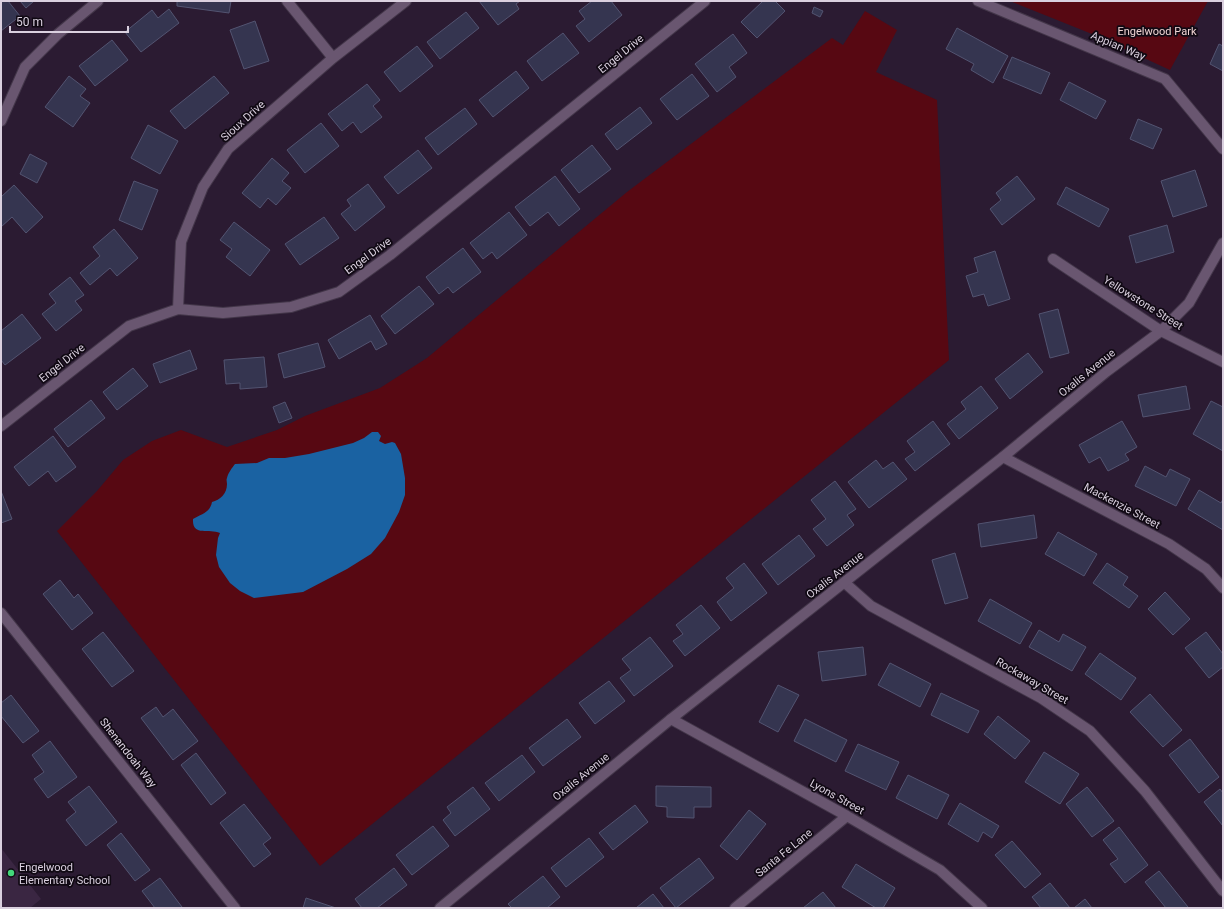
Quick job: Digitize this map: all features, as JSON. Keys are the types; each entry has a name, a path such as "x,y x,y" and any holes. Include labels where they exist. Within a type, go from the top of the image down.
{"street":[{"path":"1,121 25,67 58,34 98,1"},
{"path":"287,1 333,58"},
{"name":"Sioux Drive","path":"178,309 181,242 203,187 228,149 333,58 406,1"},
{"name":"Engel Drive","path":"1,426 129,326 178,309 222,313 291,307 339,292 390,255 705,1"},
{"name":"Appian Way","path":"978,1 1165,79 1223,149"},
{"name":"Oxalis Avenue","path":"440,908 671,719 1003,457 1106,372 1161,331 1189,303 1223,243"},
{"name":"Yellowstone Street","path":"1052,259 1161,331 1223,362"},
{"name":"Mackenzie Street","path":"1003,457 1169,544 1206,569 1223,588"},
{"name":"Rockaway Street","path":"845,583 870,606 1041,698 1090,731 1145,791 1223,891"},
{"name":"Shenandoah Way","path":"1,614 235,908"},
{"name":"Lyons Street","path":"671,719 847,816 940,870 982,908"},
{"name":"Santa Fe Lane","path":"735,908 847,816"}],"shaded area":[{"name":"Engelwood Elementary School","path":"1,848 41,899 30,908 1,908"}],"green space":[{"name":"Engelwood Park","path":"1010,1 1208,1 1170,70 1092,34"},
{"path":"865,11 897,30 876,72 937,100 949,360 320,866 57,531 97,491 123,460 152,441 181,430 227,447 277,430 305,416 380,388 427,358 627,192 832,38 843,45"}],"water":[{"path":"372,432 378,432 381,436 379,441 385,444 392,442 395,443 401,454 405,478 405,495 399,512 385,538 371,554 347,569 303,592 254,598 240,591 230,583 219,567 216,555 220,533 198,530 193,525 193,519 207,511 212,502 218,500 224,494 227,488 228,476 235,464 257,463 269,458 285,458 309,454 353,443"}],"building":[{"path":"1,1 8,1 20,16 1,31"},
{"path":"20,1 34,1 26,8"},
{"path":"177,1 231,1 229,13 177,6"},
{"path":"479,1 520,1 516,4 519,9 498,25"},
{"path":"592,1 611,1 622,15 589,42 576,26 585,19 579,11"},
{"path":"763,1 775,1 785,11 757,38 741,22"},
{"path":"814,7 823,11 820,17 812,13"},
{"path":"169,9 179,23 141,52 125,32 152,10 158,18"},
{"path":"466,12 479,28 440,59 427,42"},
{"path":"255,21 269,61 244,69 230,30"},
{"path":"957,28 1008,56 993,83 971,70 974,64 946,49"},
{"path":"563,33 579,53 542,81 527,61"},
{"path":"733,34 747,53 729,67 736,77 717,92 695,64"},
{"path":"112,40 128,60 95,86 79,66"},
{"path":"1219,44 1223,46 1223,71 1210,64"},
{"path":"417,46 433,66 400,92 384,72"},
{"path":"1012,57 1050,73 1041,94 1003,78"},
{"path":"516,71 529,88 493,117 479,100"},
{"path":"692,74 709,96 677,120 660,99"},
{"path":"69,76 86,89 80,96 90,103 73,127 45,107"},
{"path":"214,76 229,93 185,129 170,111"},
{"path":"1069,82 1106,101 1096,119 1060,100"},
{"path":"367,84 380,100 373,106 382,117 361,133 353,122 342,131 328,114"},
{"path":"640,107 652,123 617,150 605,134"},
{"path":"465,108 477,124 438,155 425,138"},
{"path":"1138,119 1162,129 1153,149 1130,139"},
{"path":"321,123 339,146 305,173 287,150"},
{"path":"148,125 178,141 160,174 131,158"},
{"path":"592,145 611,169 579,193 561,170"},
{"path":"418,150 432,168 398,194 384,177"},
{"path":"30,154 47,163 37,183 20,174"},
{"path":"272,158 289,173 282,181 291,188 276,205 268,198 260,208 242,193"},
{"path":"1195,170 1207,206 1173,217 1161,181"},
{"path":"555,176 580,209 559,226 548,212 530,226 515,207"},
{"path":"1017,176 1035,199 1002,225 990,209 1001,200 996,193"},
{"path":"134,181 158,190 142,230 119,220"},
{"path":"368,184 385,207 355,231 341,214 351,206 347,200"},
{"path":"14,185 43,217 26,233 12,217 1,227 1,197"},
{"path":"1066,187 1109,209 1099,227 1057,204"},
{"path":"509,212 527,235 497,259 492,252 483,259 470,243"},
{"path":"324,217 339,238 300,265 285,244"},
{"path":"234,222 270,250 250,276 226,257 232,249 220,240"},
{"path":"1167,225 1174,252 1136,263 1129,236"},
{"path":"114,229 138,258 117,276 110,268 90,285 80,273 100,256 93,247"},
{"path":"463,248 481,272 453,293 448,287 439,294 426,277"},
{"path":"995,251 1010,299 988,306 984,294 973,297 966,276 978,272 974,258"},
{"path":"70,277 84,295 75,301 82,310 56,331 42,314 56,303 49,294"},
{"path":"419,286 434,304 395,334 381,316"},
{"path":"1058,309 1069,353 1050,358 1039,314"},
{"path":"22,314 41,338 5,365 1,360 1,331"},
{"path":"370,315 387,344 376,350 371,341 339,359 328,340"},
{"path":"318,343 325,367 284,378 278,354"},
{"path":"190,350 197,369 160,383 153,364"},
{"path":"1028,353 1043,372 1010,399 995,379"},
{"path":"264,357 267,387 240,389 240,383 226,384 224,360"},
{"path":"133,368 148,386 117,410 103,392"},
{"path":"981,386 998,408 959,439 947,424 966,409 961,402"},
{"path":"1186,386 1190,409 1143,417 1138,395"},
{"path":"91,400 105,418 68,447 54,429"},
{"path":"1211,401 1223,407 1223,451 1193,434"},
{"path":"285,402 292,418 279,423 273,407"},
{"path":"933,421 950,444 915,471 905,459 915,452 907,441"},
{"path":"1122,421 1137,447 1125,454 1129,460 1108,471 1100,457 1089,463 1079,445"},
{"path":"53,436 76,467 56,482 48,471 29,486 14,467"},
{"path":"876,460 883,469 893,462 907,479 869,508 848,482"},
{"path":"1145,466 1166,477 1170,469 1190,479 1176,506 1135,486"},
{"path":"835,481 856,509 847,515 854,525 827,546 813,529 826,519 811,500"},
{"path":"1199,490 1221,503 1223,499 1223,530 1188,509"},
{"path":"1,491 12,519 1,523"},
{"path":"1034,515 1037,538 981,547 978,524"},
{"path":"1058,532 1097,554 1084,576 1045,554"},
{"path":"799,535 815,556 778,585 762,564"},
{"path":"955,553 968,598 945,604 932,560"},
{"path":"744,563 767,593 731,621 717,602 734,588 726,578"},
{"path":"1107,563 1128,577 1123,585 1138,596 1129,608 1093,583"},
{"path":"60,580 74,598 78,594 93,613 72,630 43,594"},
{"path":"1165,592 1190,619 1173,635 1148,609"},
{"path":"990,599 1032,623 1020,644 978,621"},
{"path":"701,605 720,628 685,656 673,641 683,634 676,625"},
{"path":"1039,630 1059,642 1063,634 1086,647 1072,671 1029,647"},
{"path":"103,632 134,671 112,687 82,649"},
{"path":"1206,632 1223,654 1223,667 1209,678 1185,648"},
{"path":"650,637 673,666 634,696 620,678 631,670 622,659"},
{"path":"863,647 866,675 822,681 818,652"},
{"path":"1100,653 1136,678 1121,700 1085,674"},
{"path":"890,663 931,684 920,707 878,685"},
{"path":"609,681 625,701 595,724 579,703"},
{"path":"778,685 799,695 778,732 759,722"},
{"path":"941,693 979,711 968,733 931,715"},
{"path":"1150,694 1182,730 1163,747 1130,712"},
{"path":"11,695 39,731 23,743 1,716 1,703"},
{"path":"156,707 163,717 173,709 198,741 173,760 141,718"},
{"path":"998,716 1030,741 1015,759 984,734"},
{"path":"567,719 581,737 543,766 529,748"},
{"path":"805,719 847,740 836,762 794,741"},
{"path":"1190,739 1219,777 1199,793 1169,755"},
{"path":"50,741 77,777 48,798 34,779 44,772 32,755"},
{"path":"858,744 899,762 886,790 845,771"},
{"path":"1044,752 1079,774 1060,804 1025,782"},
{"path":"196,753 226,793 211,805 181,765"},
{"path":"522,755 535,772 499,801 485,783"},
{"path":"908,775 949,795 937,819 896,798"},
{"path":"89,786 117,822 86,846 66,820 76,812 68,802"},
{"path":"656,786 711,787 711,807 694,807 694,818 667,817 667,807 656,806"},
{"path":"473,787 490,809 455,836 443,820 451,813 447,807"},
{"path":"1087,787 1114,821 1092,837 1066,804"},
{"path":"1220,789 1223,793 1223,826 1204,802"},
{"path":"960,803 999,826 992,838 983,832 978,842 948,824"},
{"path":"244,804 271,838 263,844 271,854 254,867 220,823"},
{"path":"635,805 648,822 613,850 599,833"},
{"path":"749,810 766,824 737,860 720,846"},
{"path":"433,826 449,846 412,875 396,855"},
{"path":"1119,827 1148,865 1125,883 1110,864 1118,859 1103,840"},
{"path":"121,833 150,870 135,881 107,845"},
{"path":"589,838 604,857 566,887 551,868"},
{"path":"1012,841 1041,874 1025,888 995,855"},
{"path":"699,858 714,878 676,908 660,888"},
{"path":"856,864 895,888 883,908 876,908 842,887"},
{"path":"394,868 407,885 377,908 362,908 355,899"},
{"path":"1159,871 1188,907 1187,908 1166,908 1145,882"},
{"path":"543,876 560,897 547,908 512,908 508,904"},
{"path":"160,878 182,907 155,908 142,891"},
{"path":"1050,883 1070,908 1041,908 1032,897"},
{"path":"823,892 836,908 803,908"},
{"path":"653,894 664,908 636,908"},
{"path":"306,898 336,908 303,908"},
{"path":"1085,899 1092,908 1074,908"}],"place":[{"name":"Engelwood Elementary School","path":"11,873"}]}
